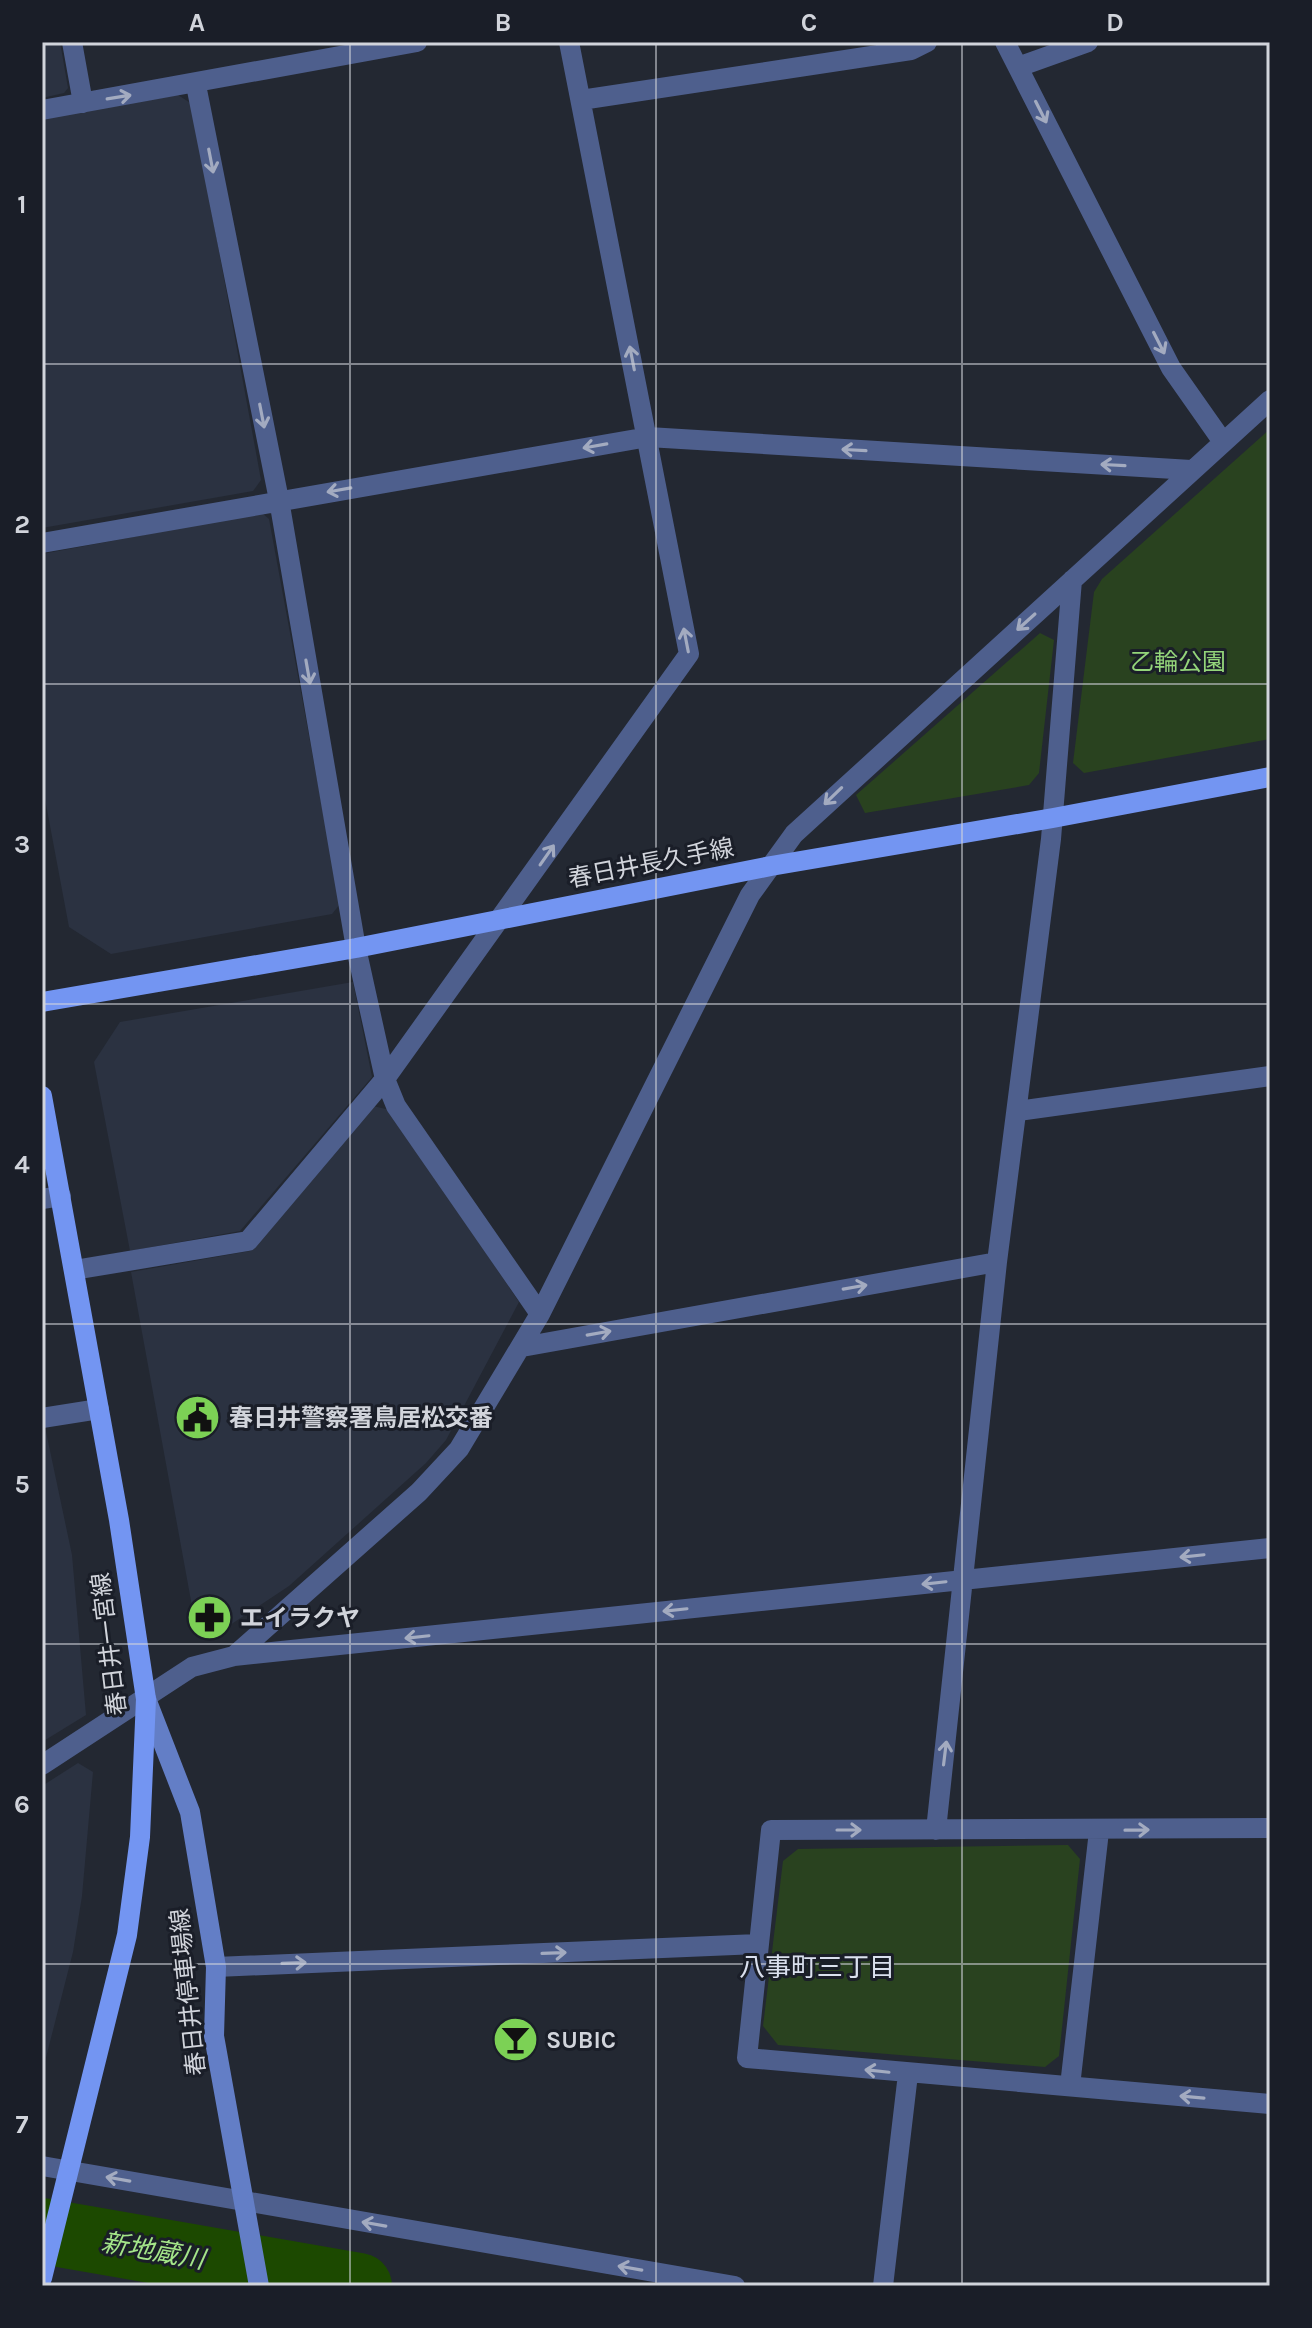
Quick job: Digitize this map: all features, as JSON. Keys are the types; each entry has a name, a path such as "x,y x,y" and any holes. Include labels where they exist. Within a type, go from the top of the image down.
{"main road":[{"name":"春日井長久手線","path":"42,1002 356,948 771,866 1270,777"},
{"name":"春日井一宮線","path":"42,1096 51,1198 74,1270 146,1699 140,1837 127,1935 43,2273"},
{"name":"春日井停車場線","path":"146,1699 190,1812 216,1967 214,2036 259,2286"}],"street":[{"path":"72,42 83,103"},
{"path":"42,110 196,85 417,42"},
{"path":"74,1270 248,1241 385,1079 689,654 569,42"},
{"path":"581,100 911,50 927,42"},
{"path":"1005,42 1171,368 1223,442"},
{"path":"1018,67 1088,42"},
{"path":"196,85 279,500 356,948 385,1079 396,1106 540,1314"},
{"path":"234,1656 419,1492 459,1449 540,1314 750,895 794,834 1270,400"},
{"path":"42,543 648,437 1191,470"},
{"path":"936,1830 997,1262 1053,818 1072,580"},
{"path":"1018,1111 1270,1076"},
{"path":"522,1347 997,1262"},
{"path":"42,1418 99,1409"},
{"path":"42,1765 192,1667 234,1656 1270,1548"},
{"path":"1270,1828 771,1830 747,2058 1270,2104"},
{"path":"1070,2086 1099,1831"},
{"path":"216,1967 758,1944"},
{"path":"883,2286 908,2074"},
{"path":"42,2166 68,2180 246,2212 735,2286"}],"shaded area":[{"path":"42,42 60,42 68,88 64,93 42,98"},
{"path":"178,95 192,104 261,480 253,491 42,528 42,119"},
{"path":"262,513 269,519 340,904 332,914 111,954 69,927 42,783 42,554"},
{"path":"353,982 372,1077 240,1231 130,1251 94,1062 120,1022"},
{"path":"373,1106 390,1110 519,1302 446,1440 426,1463 289,1586 209,1639 196,1628 131,1272 250,1251"},
{"path":"42,1427 45,1427 72,1555 86,1715 42,1742"},
{"path":"78,1763 93,1772 82,1896 73,1952 42,2073 42,1786"}],"green space":[{"name":"乙輪公園","path":"1270,429 1270,739 1084,773 1073,763 1094,592 1102,579"},
{"path":"1040,633 1054,640 1039,773 1029,785 865,813 856,795"},
{"path":"1068,1845 1080,1859 1059,2056 1045,2067 778,2045 763,2026 783,1861 798,1849"}],"waterway":[{"name":"新地蔵川","path":"42,2231 359,2286"}],"place":[{"name":"春日井警察署鳥居松交番","path":"198,1418"},
{"name":"エイラクヤ","path":"209,1618"},
{"name":"SUBIC","path":"515,2040"}],"district":[{"name":"八事町三丁目","path":"817,1967"}]}
